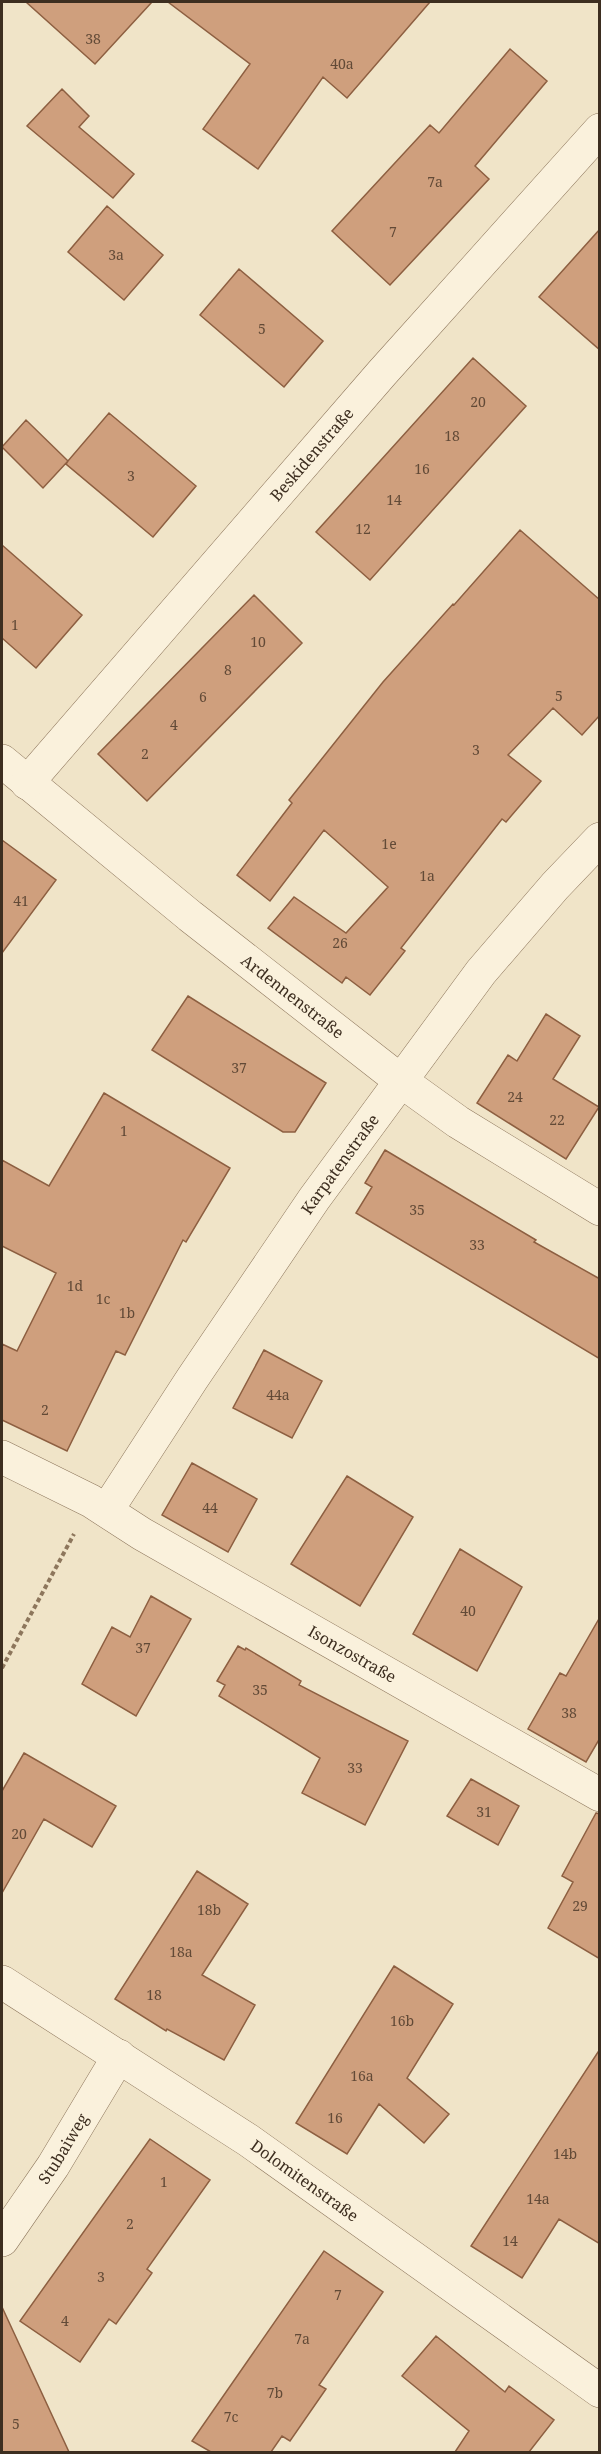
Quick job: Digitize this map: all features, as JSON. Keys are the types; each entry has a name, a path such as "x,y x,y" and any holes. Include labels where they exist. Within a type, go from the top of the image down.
{"street":[{"name":"Beskidenstraße","path":"27,783 374,382 600,130"},
{"name":"Ardennenstraße","path":"2,761 190,916 401,1081 458,1122 600,1209"},
{"name":"Karpatenstraße","path":"107,1510 192,1379 314,1199 481,972 555,886 600,839"},
{"name":"Isonzostraße","path":"2,1457 107,1510 142,1534 600,1795"},
{"name":"Dolomitenstraße","path":"2,1982 248,2140 600,2391"},
{"name":"Stubaiweg","path":"2,2240 53,2166 119,2056"}],"path":[{"path":"2,1668 76,1531"}],"building":[{"path":"26,2 152,2 95,64"},
{"path":"168,2 430,2 347,98 323,77 258,169 203,129 250,64"},
{"path":"510,49 547,81 475,166 489,179 390,285 332,231 430,125 439,133"},
{"path":"62,89 89,116 79,127 134,174 113,198 27,126"},
{"path":"107,206 163,255 124,300 68,252"},
{"path":"600,229 600,350 539,297"},
{"path":"239,269 323,341 284,387 200,315"},
{"path":"473,358 526,406 370,580 316,532"},
{"path":"109,413 196,486 153,537 66,464"},
{"path":"26,420 68,461 43,488 2,447"},
{"path":"520,530 600,600 600,715 582,735 553,708 508,755 541,781 506,822 502,819 401,948 405,951 370,995 346,977 342,983 268,928 294,897 346,933 388,887 324,830 270,901 237,875 292,803 289,800 383,682"},
{"path":"2,545 82,615 36,668 2,638"},
{"path":"254,595 302,643 147,801 98,754"},
{"path":"2,840 56,880 2,953"},
{"path":"188,996 326,1083 295,1132 283,1132 152,1050"},
{"path":"546,1014 580,1036 553,1079 599,1107 566,1159 477,1103 508,1055 517,1061"},
{"path":"104,1093 230,1168 186,1242 183,1240 125,1355 116,1351 67,1451 2,1420 2,1344 17,1351 56,1273 2,1246 2,1160 49,1186"},
{"path":"385,1150 536,1240 534,1242 600,1279 600,1359 356,1213 372,1187 365,1183"},
{"path":"264,1350 322,1381 292,1438 233,1408"},
{"path":"192,1463 257,1499 228,1552 162,1515"},
{"path":"347,1476 413,1517 360,1606 291,1564"},
{"path":"460,1549 522,1587 477,1671 413,1634"},
{"path":"151,1596 191,1619 136,1716 82,1684 112,1627 130,1637"},
{"path":"600,1617 600,1738 586,1762 528,1729 560,1673 566,1676"},
{"path":"238,1646 245,1650 246,1648 301,1681 299,1685 408,1741 365,1825 302,1793 320,1758 219,1696 225,1685 217,1681"},
{"path":"24,1753 116,1806 92,1847 44,1819 2,1893 2,1791"},
{"path":"471,1779 519,1806 498,1845 447,1816"},
{"path":"596,1813 600,1814 600,1959 548,1928 573,1882 562,1876"},
{"path":"197,1871 248,1904 202,1975 255,2005 224,2060 167,2029 166,2031 115,1999"},
{"path":"394,1966 453,2004 407,2078 449,2114 424,2143 379,2104 347,2154 296,2123"},
{"path":"600,2049 600,2244 559,2219 522,2278 471,2246"},
{"path":"150,2139 210,2180 147,2269 152,2273 116,2324 109,2319 80,2362 20,2321"},
{"path":"324,2251 383,2292 319,2385 326,2389 290,2441 282,2436 271,2452 211,2452 192,2441"},
{"path":"2,2307 69,2452 2,2452"},
{"path":"436,2336 505,2392 509,2386 554,2420 529,2452 455,2452 469,2431 402,2376"}]}
